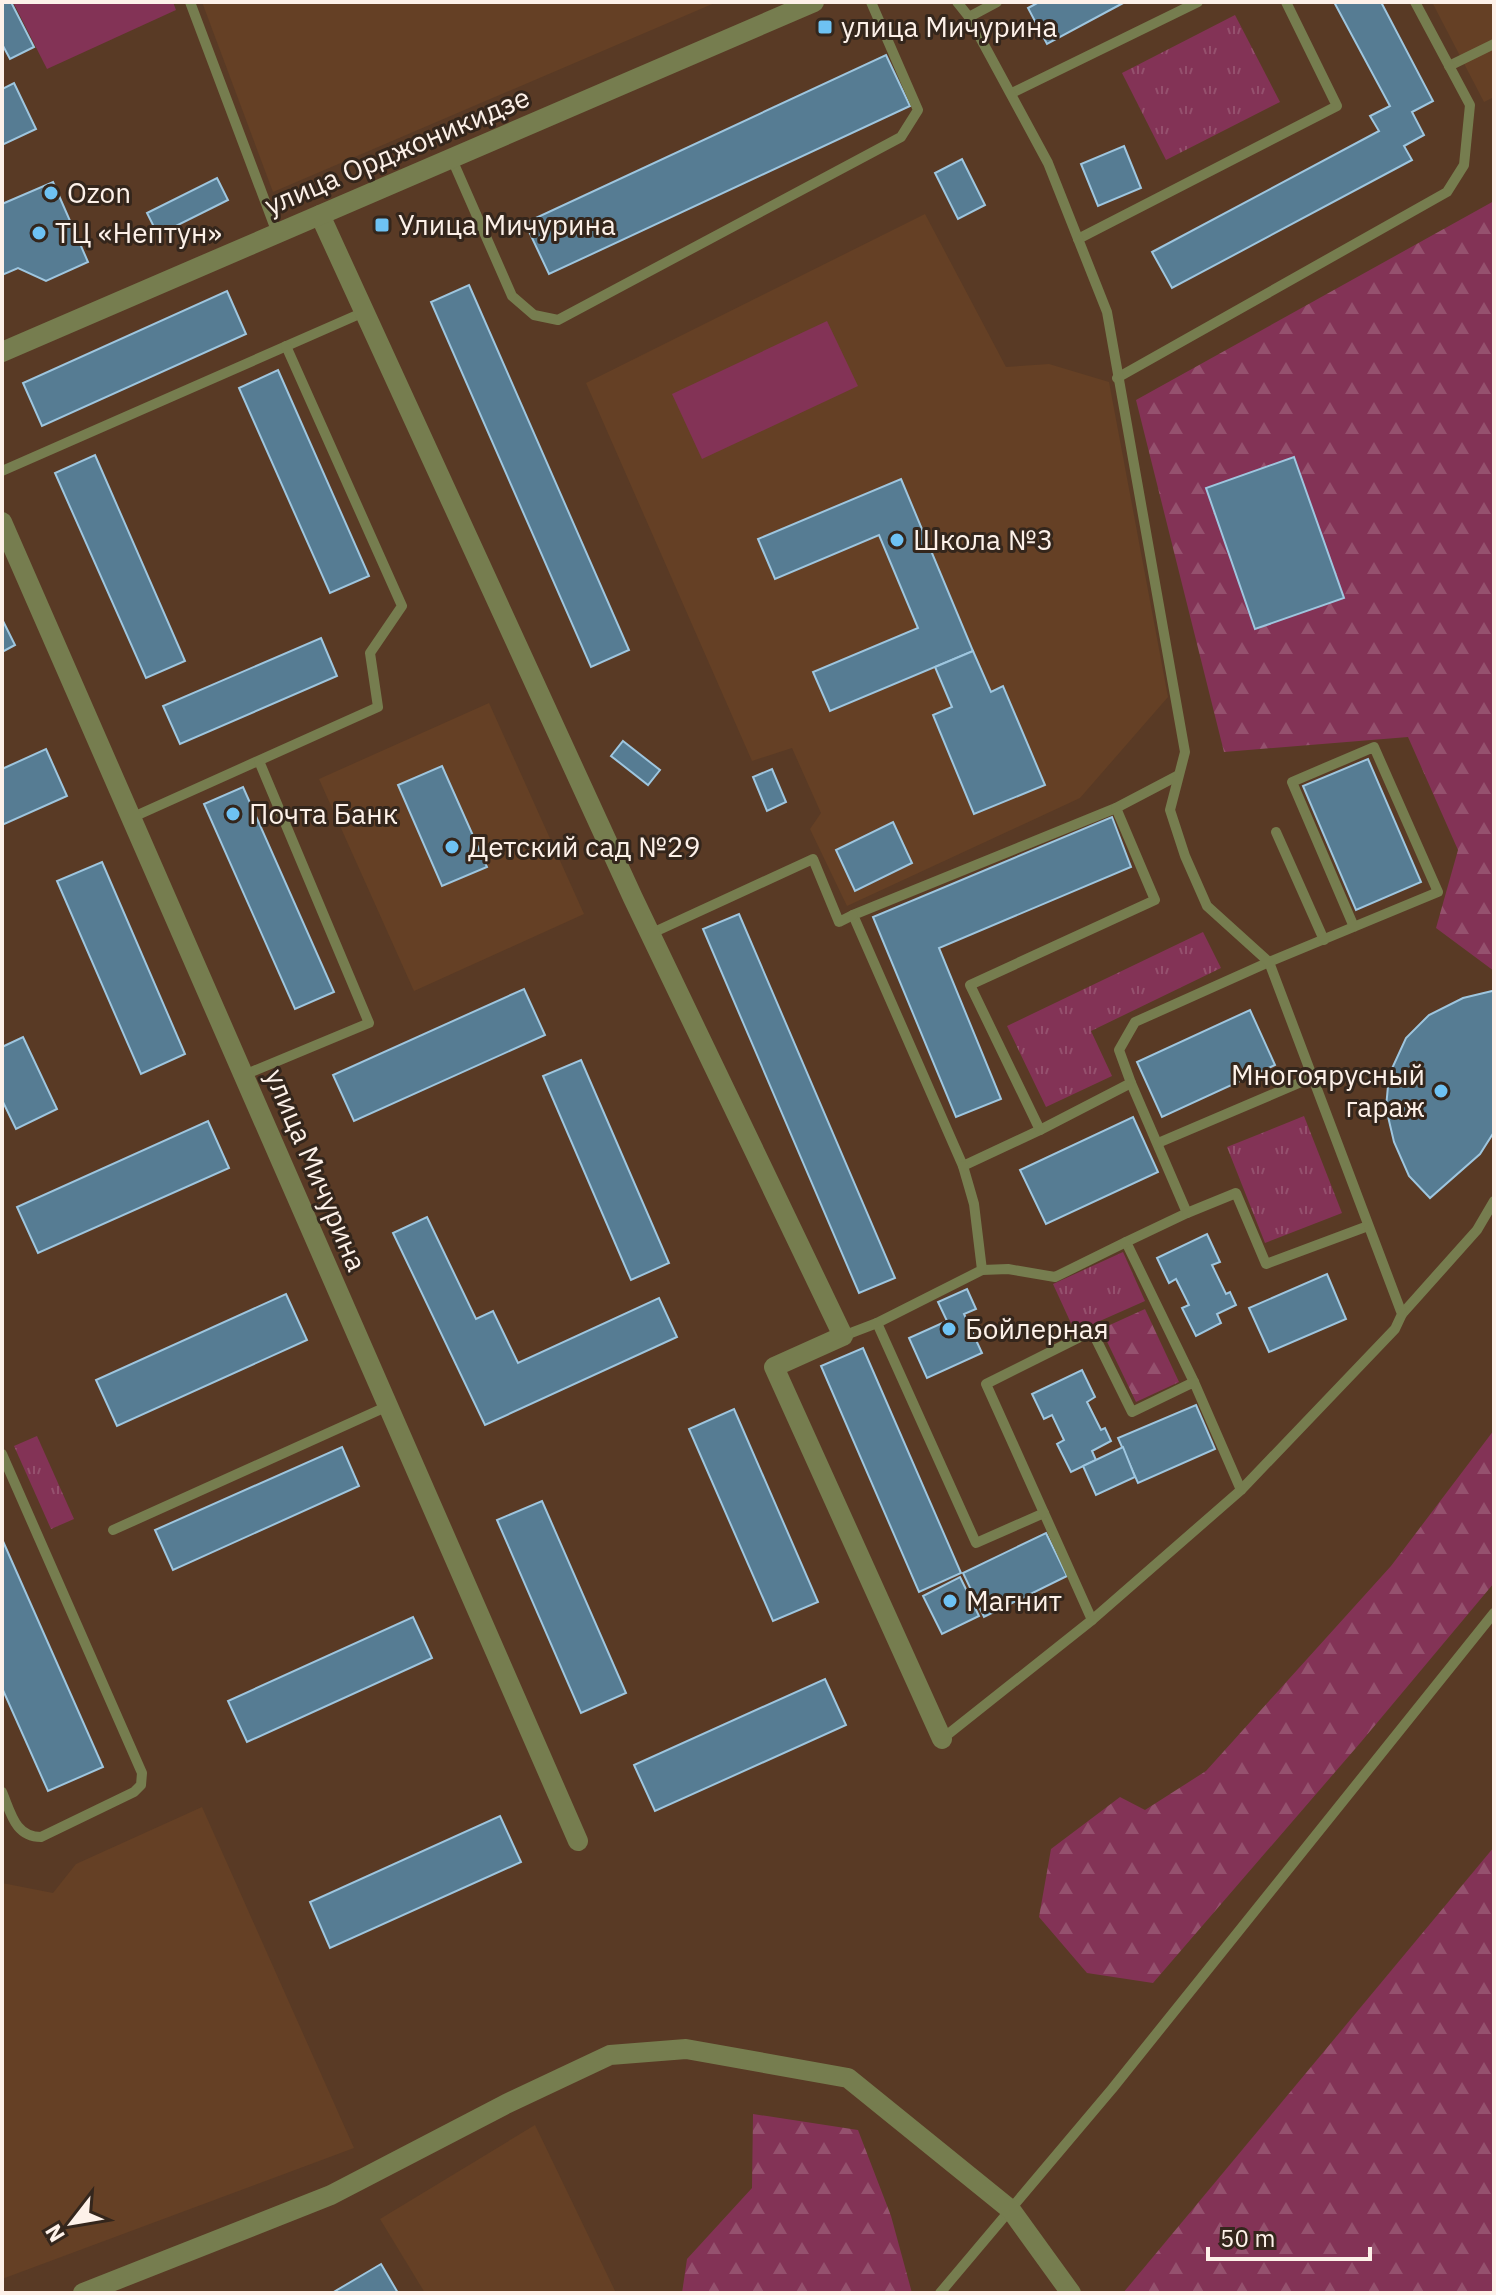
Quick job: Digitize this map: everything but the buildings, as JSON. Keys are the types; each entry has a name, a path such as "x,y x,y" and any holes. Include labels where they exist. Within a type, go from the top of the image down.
{"street":[{"name":"улица Орджоникидзе","path":"2,352 814,2"},
{"path":"320,215 650,934 843,1336 774,1367 942,1739"},
{"name":"улица Мичурина","path":"2,522 578,1841"},
{"path":"83,2293 331,2195 506,2104 610,2055 686,2049 848,2078 1011,2210 1071,2293"}],"lane":[{"path":"190,2 277,233"},
{"path":"451,157 512,296 534,315 558,320 901,137 918,110 871,2"},
{"path":"957,2 969,17 1012,93 1048,163 1107,312 1185,752 1170,810 1185,856 1207,906 1269,962 1402,1314"},
{"path":"969,17 997,2"},
{"path":"1012,93 1198,2"},
{"path":"1078,239 1337,106 1286,2"},
{"path":"1117,378 1447,192 1464,165 1470,105 1415,2"},
{"path":"1449,66 1494,44"},
{"path":"2,471 364,312"},
{"path":"131,818 378,707 370,653 402,606 286,346"},
{"path":"1187,1213 1119,1050 1135,1022 1438,892 1374,747 1292,782 1354,927"},
{"path":"244,1075 369,1023 259,761"},
{"path":"650,934 813,859 839,922 1116,808 1177,776"},
{"path":"1040,1130 970,985 1155,900 1116,808"},
{"path":"1276,832 1324,940"},
{"path":"853,915 963,1166 974,1204 982,1270"},
{"path":"1158,1143 1313,1077"},
{"path":"963,1166 1131,1083"},
{"path":"843,1336 877,1323 982,1270 1008,1269 1055,1277 1187,1213 1236,1193 1266,1264 1368,1226"},
{"path":"942,1739 1092,1620 1241,1490 1395,1329 1402,1314 1477,1230 1494,1201"},
{"path":"1126,1242 1194,1382 1241,1490"},
{"path":"877,1323 976,1543 1044,1513"},
{"path":"1092,1620 986,1384 1092,1331 1132,1412 1194,1382"},
{"path":"113,1530 388,1406"},
{"path":"2,1454 142,1773 141,1785 134,1792 41,1837 30,1837 19,1830 2,1792"},
{"path":"940,2293 1112,2089 1494,1613"}],"shaded area":[{"path":"202,2 717,2 273,192"},
{"path":"1432,2 1494,2 1494,97 1484,102"},
{"name":"Школа №3","path":"925,214 1006,367 1049,364 1109,382 1168,697 1080,798 847,906 810,829 821,813 792,748 752,761 586,383"},
{"name":"Детский сад №29","path":"489,703 584,914 414,991 319,779"},
{"path":"202,1807 354,2148 2,2279 2,1883 53,1893 76,1864"},
{"path":"535,2125 616,2293 425,2293 380,2219"}],"green space":[{"path":"13,2 173,2 176,10 47,69"},
{"path":"1235,15 1280,102 1166,160 1122,73"},
{"path":"1494,201 1494,971 1436,928 1458,850 1408,737 1224,752 1136,400"},
{"path":"827,321 858,386 702,459 672,394"},
{"path":"1203,932 1221,968 1091,1031 1112,1076 1046,1107 1007,1026"},
{"path":"1304,1116 1342,1213 1265,1243 1227,1147"},
{"path":"1123,1252 1145,1301 1075,1332 1053,1284"},
{"path":"1145,1309 1179,1382 1136,1402 1101,1329"},
{"path":"1494,1430 1494,1583 1153,1983 1087,1973 1039,1917 1051,1849 1120,1797 1145,1810 1206,1771 1391,1566"},
{"path":"37,1436 74,1519 51,1529 14,1446"},
{"path":"1494,1847 1494,2293 1123,2293"},
{"path":"753,2114 858,2130 891,2216 912,2293 682,2293 687,2259 752,2188"}],"place":[{"name":"улица Мичурина","path":"825,27"},
{"name":"Ozon","path":"51,193"},
{"name":"Улица Мичурина","path":"382,225"},
{"name":"ТЦ «Нептун»","path":"39,233"},
{"name":"Школа №3","path":"897,540"},
{"name":"Почта Банк","path":"233,814"},
{"name":"Детский сад №29","path":"452,847"},
{"name":"Многоярусный гараж","path":"1441,1091"},
{"name":"Бойлерная","path":"949,1329"},
{"name":"Магнит","path":"950,1601"}]}
